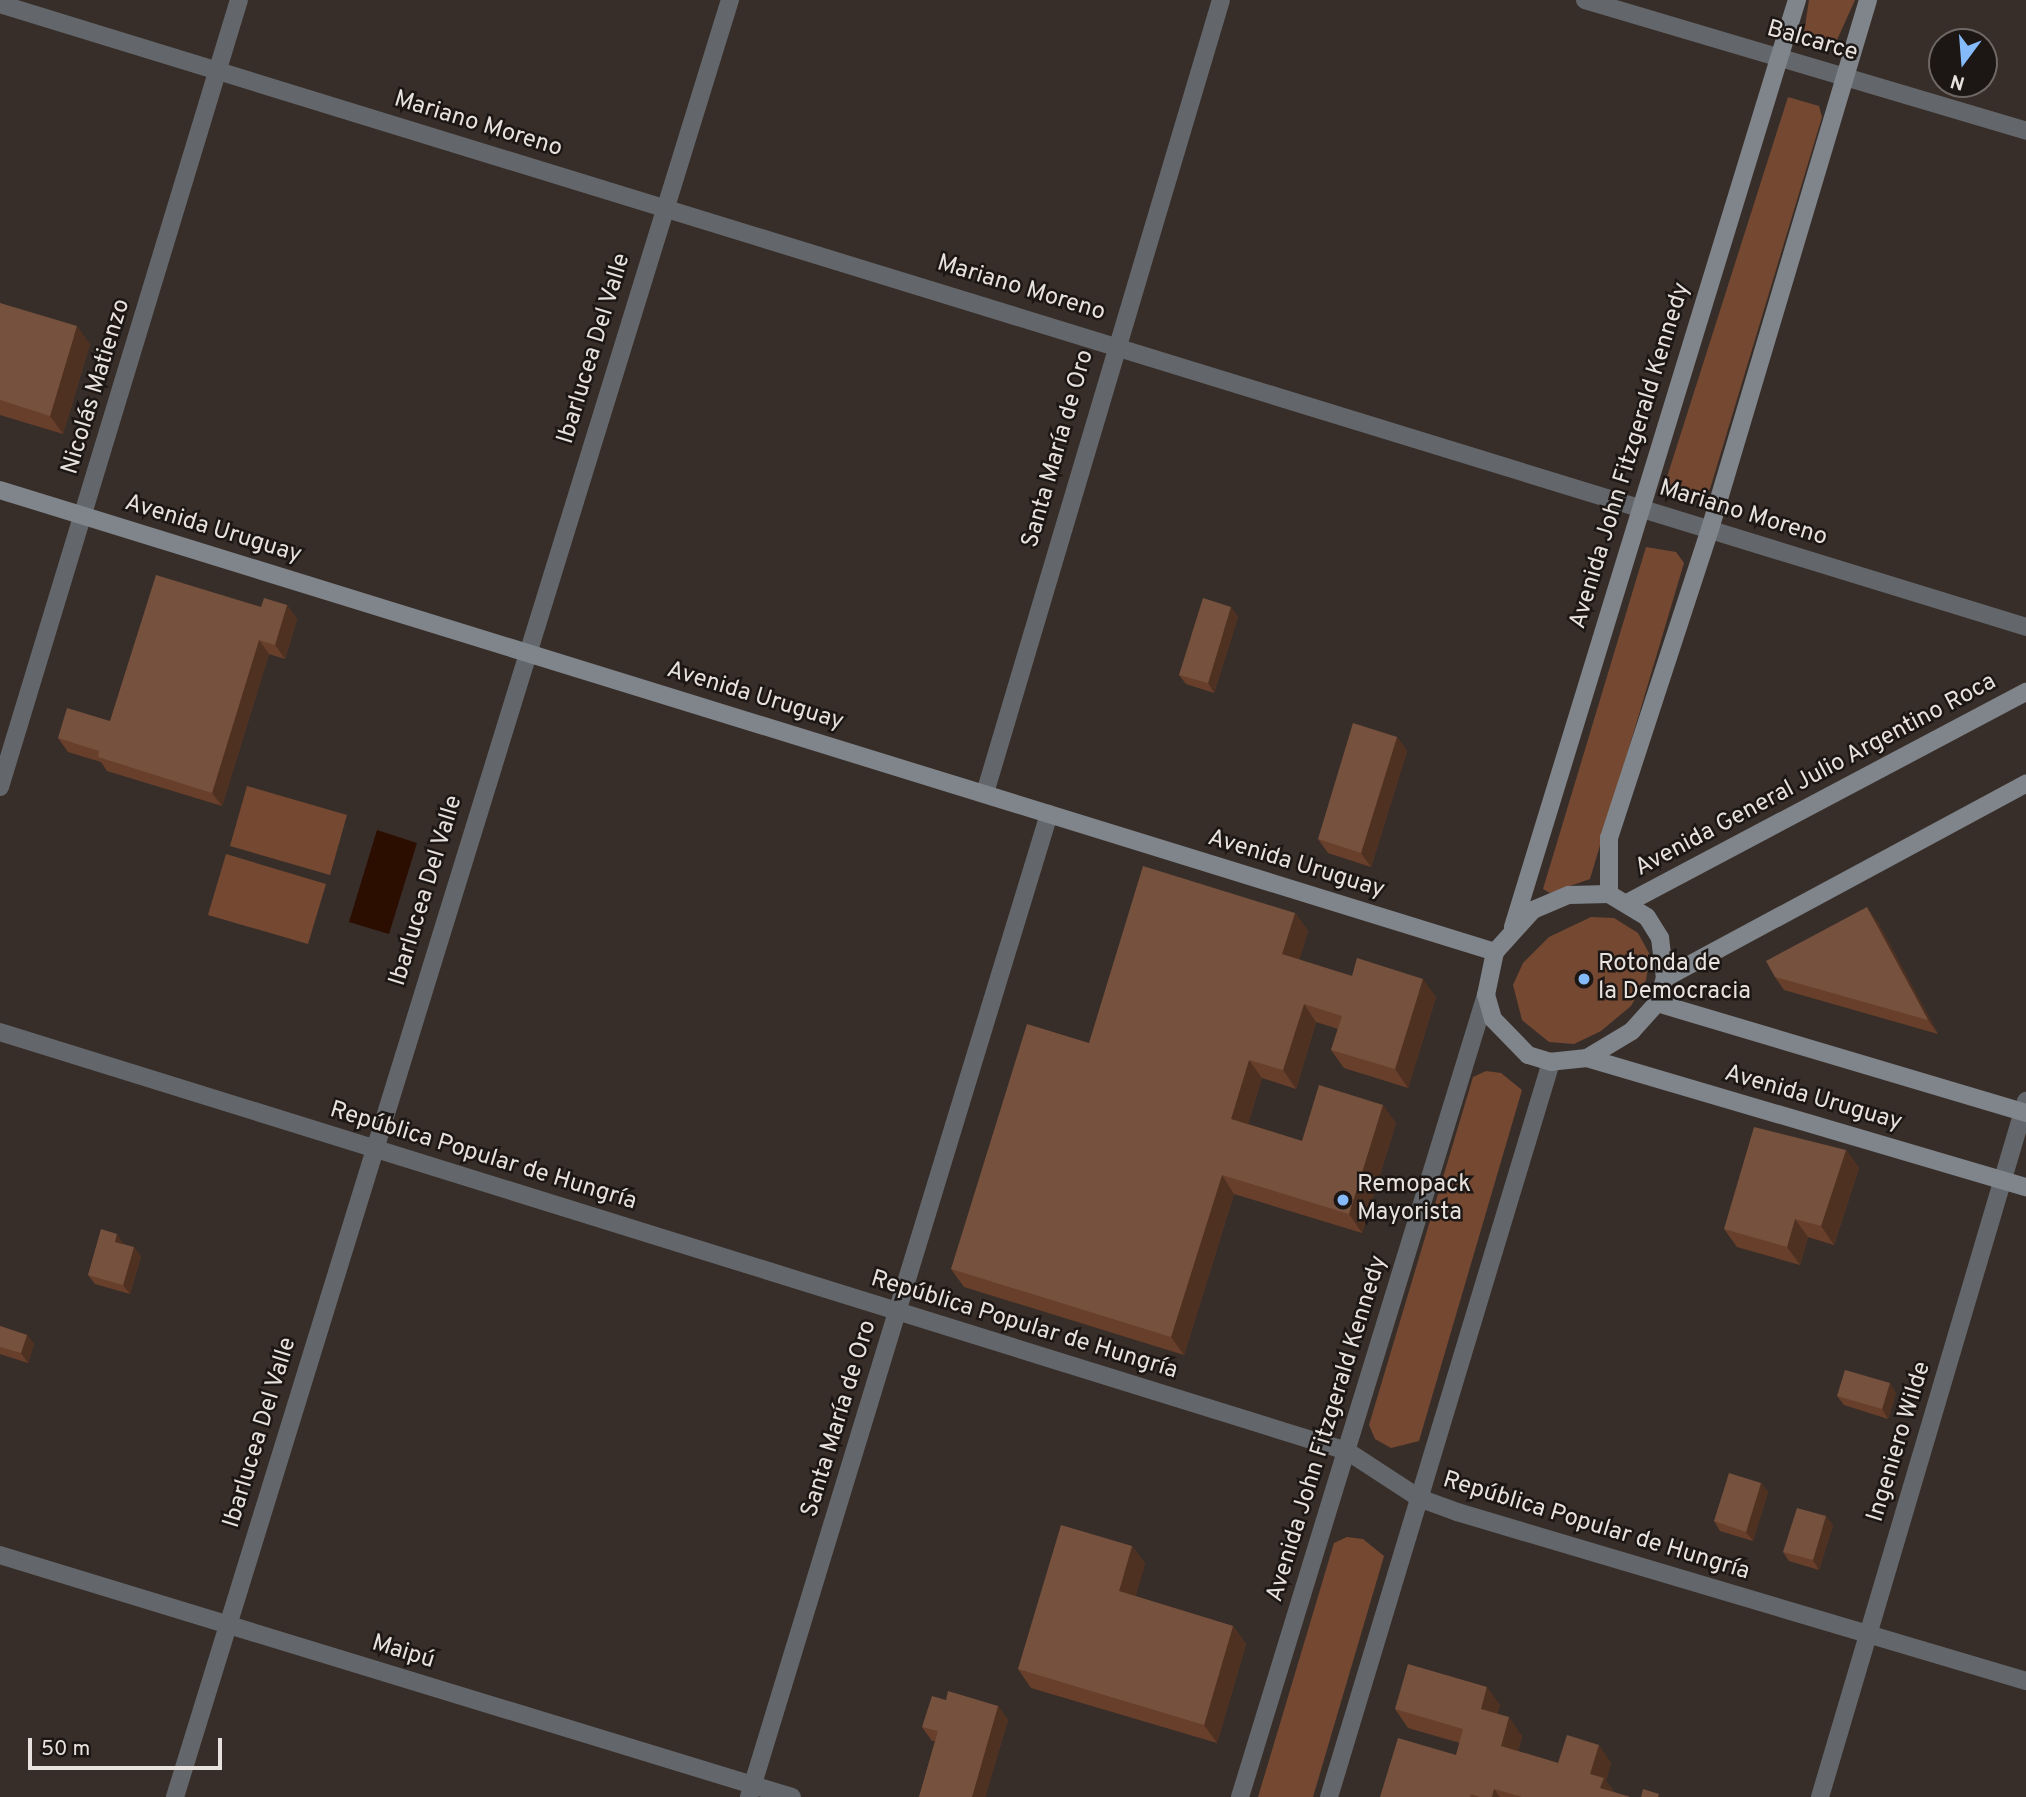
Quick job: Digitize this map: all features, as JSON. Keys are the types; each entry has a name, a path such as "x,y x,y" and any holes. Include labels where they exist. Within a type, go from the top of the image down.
{"street":[{"name":"Nicolás Matienzo","path":"0,787 239,0"},
{"name":"Ibarlucea Del Valle","path":"175,1797 525,652 730,0"},
{"name":"Santa María de Oro","path":"985,793 1116,343 1221,0"},
{"name":"Balcarce","path":"1585,0 2026,131"},
{"name":"Avenida John Fitzgerald Kennedy","path":"1513,927 1797,0"},
{"path":"1609,894 1609,838 1710,529 1868,0"},
{"name":"Mariano Moreno","path":"0,4 216,72 1116,343 2026,627"},
{"name":"Avenida Uruguay","path":"0,490 1494,952"},
{"name":"Avenida General Julio Argentino Roca","path":"1629,902 2026,692"},
{"path":"1665,978 2026,784"},
{"name":"Santa María de Oro","path":"751,1791 1049,814"},
{"path":"1609,894 1629,902 1660,938 1665,978 1657,1003 1632,1031 1587,1058 1551,1062 1528,1055 1504,1037 1486,995 1494,952 1513,927 1569,895 1609,894"},
{"name":"Avenida John Fitzgerald Kennedy","path":"1240,1797 1486,995"},
{"name":"Avenida Uruguay","path":"1657,1003 2025,1109"},
{"name":"República Popular de Hungría","path":"0,1032 1347,1451 1419,1498 2026,1681"},
{"name":"Avenida Uruguay","path":"1587,1058 2026,1187"},
{"path":"1329,1797 1551,1062"},
{"name":"Ingeniero Wilde","path":"1820,1797 2025,1109"},
{"name":"Maipú","path":"0,1555 228,1624 751,1791 792,1797"}],"shaded area":[{"path":"1809,0 1855,0 1836,42 1804,33"},
{"path":"1788,97 1819,106 1822,117 1710,489 1701,496 1669,486 1667,477"},
{"path":"1646,547 1676,552 1684,563 1590,879 1550,893 1543,889"},
{"path":"247,786 347,815 330,875 230,846"},
{"path":"377,830 417,843 389,934 349,922"},
{"path":"226,854 326,884 308,944 208,915"},
{"path":"1591,917 1614,918 1638,933 1650,955 1646,980 1631,1006 1601,1031 1574,1044 1549,1042 1522,1020 1513,985 1523,963 1549,937"},
{"path":"1486,1071 1501,1073 1522,1090 1419,1441 1391,1448 1375,1439 1369,1425 1473,1077"},
{"path":"1347,1537 1363,1539 1384,1556 1313,1797 1258,1797 1334,1543"}],"building":[{"path":"0,303 77,326 50,416 0,400"},
{"path":"156,575 261,607 264,598 287,605 275,645 259,640 212,793 98,757 99,751 58,738 67,708 110,721"},
{"path":"1203,598 1231,607 1208,683 1179,675"},
{"path":"1353,723 1397,737 1361,853 1318,839"},
{"path":"1143,866 1295,913 1282,954 1352,976 1357,958 1423,979 1395,1069 1331,1050 1342,1016 1304,1004 1283,1070 1249,1060 1231,1119 1302,1141 1319,1085 1383,1105 1349,1214 1222,1175 1171,1337 951,1269 1027,1024 1089,1043"},
{"path":"1867,907 1928,1020 1775,977 1766,961"},
{"path":"1754,1127 1846,1150 1821,1226 1795,1219 1787,1247 1724,1229"},
{"path":"101,1229 117,1234 115,1242 134,1247 123,1285 88,1275"},
{"path":"0,1326 27,1335 21,1353 0,1347"},
{"path":"1845,1370 1890,1383 1882,1409 1837,1396"},
{"path":"1729,1473 1761,1483 1746,1532 1714,1521"},
{"path":"1797,1508 1826,1516 1813,1560 1783,1552"},
{"path":"1061,1525 1132,1546 1119,1591 1233,1626 1204,1725 1018,1669"},
{"path":"1408,1664 1487,1687 1481,1709 1509,1717 1501,1746 1558,1763 1567,1735 1599,1745 1590,1774 1604,1778 1600,1788 1630,1797 1522,1797 1494,1789 1492,1797 1471,1794 1470,1797 1380,1797 1398,1738 1456,1755 1463,1729 1395,1709"},
{"path":"948,1691 998,1706 972,1797 919,1797 938,1731 922,1727 932,1696 946,1700"},
{"path":"1643,1789 1659,1794 1658,1797 1641,1797"}],"place":[{"name":"Rotonda de la Democracia","path":"1584,979"},
{"name":"Remopack Mayorista","path":"1343,1200"}]}
